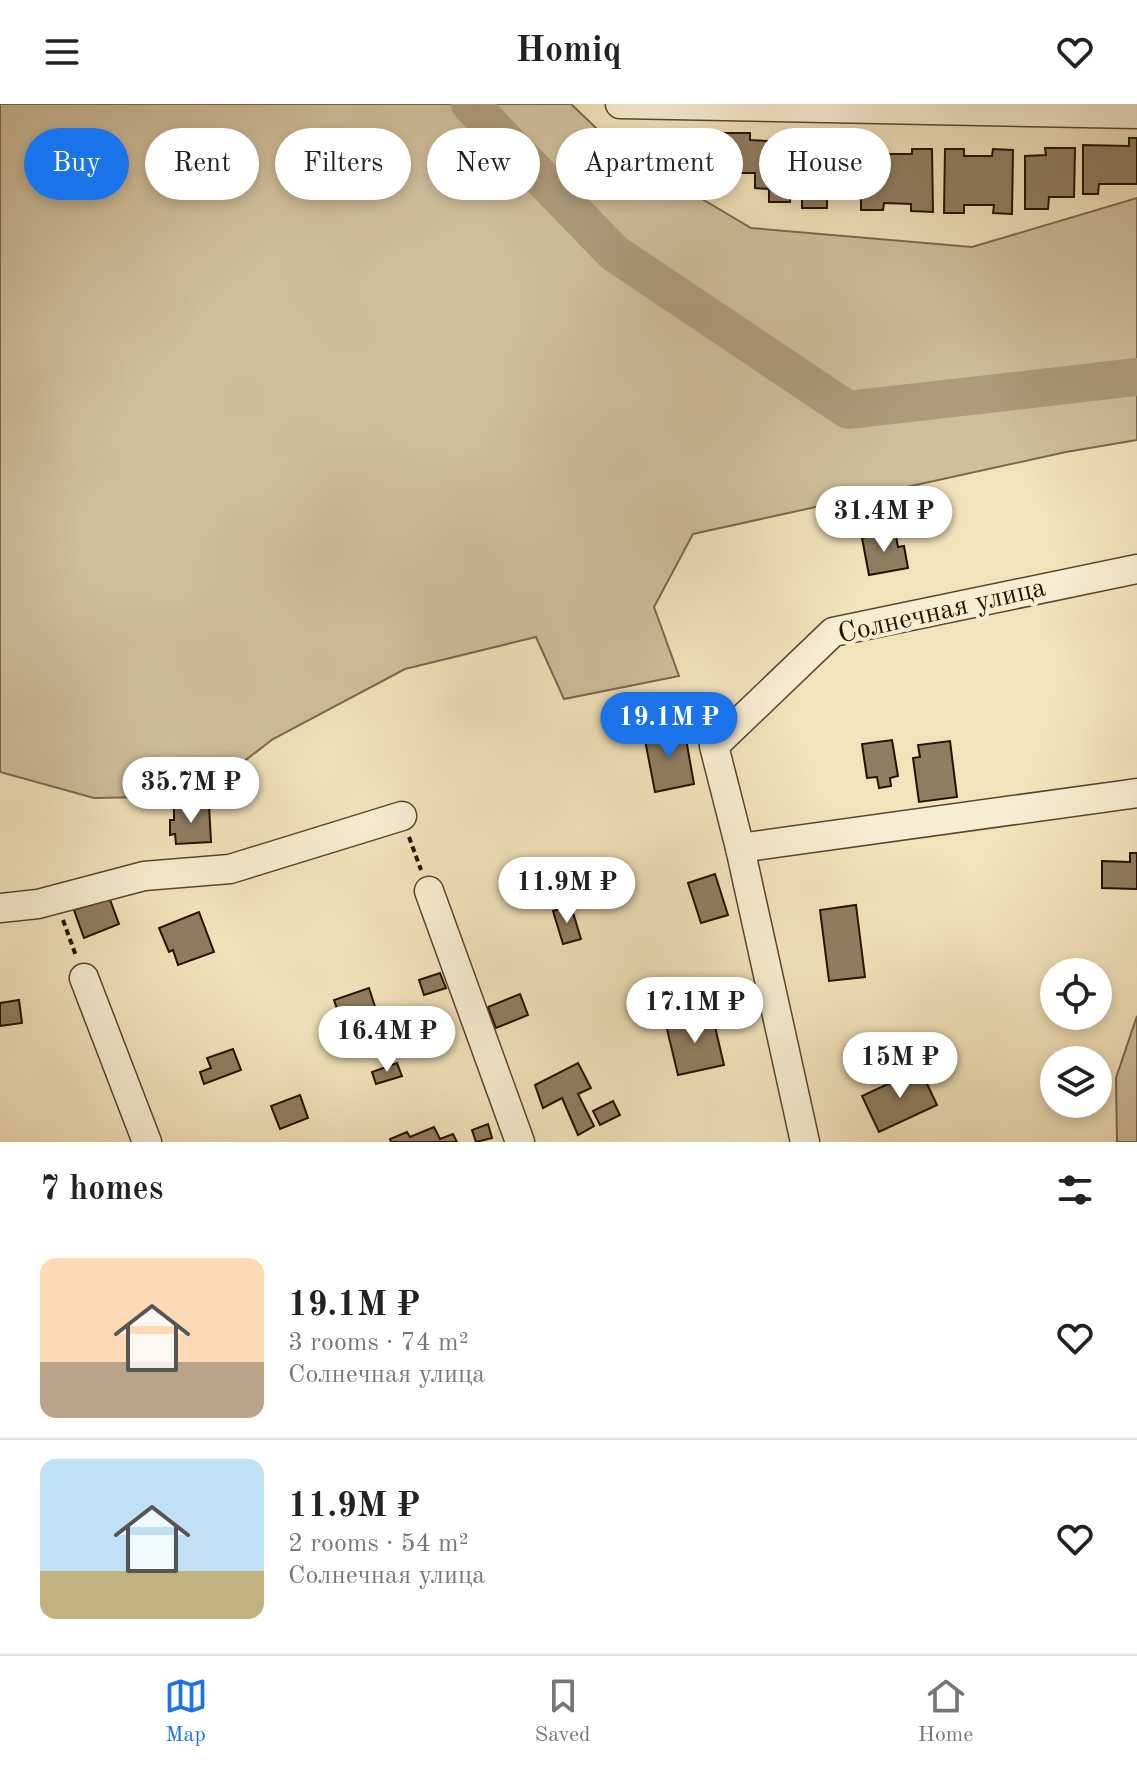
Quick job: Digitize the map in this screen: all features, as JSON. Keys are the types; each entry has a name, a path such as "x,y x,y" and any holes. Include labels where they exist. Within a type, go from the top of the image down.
{"street":[{"path":"620,104 1137,114"},
{"name":"Солнечная улица","path":"805,1142 740,848 714,746 833,632 1137,569"},
{"path":"740,848 1137,793"},
{"path":"0,908 22,907 144,876 230,869 402,816"},
{"path":"429,891 520,1142"},
{"path":"84,978 147,1142"}],"path":[{"path":"402,816 429,891"},
{"path":"55,899 84,978"}],"shaded area":[{"path":"0,104 571,104 596,128 556,128 556,200 704,200 751,228 972,247 1137,198 1137,440 1066,452 693,534 654,607 679,676 564,699 536,637 405,669 273,739 199,796 94,798 0,772"},
{"path":"1137,1016 1137,1142 1117,1142 1116,1078"}],"building":[{"path":"743,133 750,133 750,140 759,140 759,188 755,188 755,173 743,173"},
{"path":"1129,138 1137,138 1137,184 1099,184 1098,194 1083,194 1083,145 1129,146"},
{"path":"1045,148 1075,148 1074,197 1049,197 1048,209 1025,209 1025,156 1046,155"},
{"path":"912,149 932,149 933,212 911,211 911,204 884,203 883,210 861,210 861,200 891,200 891,154 912,154"},
{"path":"945,149 964,149 964,156 992,156 993,149 1013,150 1012,214 993,213 994,205 964,205 964,213 944,213"},
{"path":"769,200 790,200 790,202"},
{"path":"802,200 827,200 827,208 802,208"},
{"path":"895,531 898,547 904,546 908,568 869,575 862,538"},
{"path":"684,728 694,784 655,792 644,735"},
{"path":"892,740 898,776 890,778 891,786 879,788 877,777 867,778 862,744"},
{"path":"950,741 957,797 919,802 913,758 920,757 918,745"},
{"path":"209,805 211,842 176,844 175,834 170,835 174,807"},
{"path":"1130,853 1137,853 1137,889 1102,888 1102,861 1130,862"},
{"path":"715,874 728,915 701,923 688,883"},
{"path":"109,897 119,924 84,938 74,910"},
{"path":"856,905 865,977 829,981 820,910"},
{"path":"571,906 581,939 563,944 553,911"},
{"path":"199,912 214,952 178,965 173,950 169,952 159,928"},
{"path":"440,973 446,988 424,995 419,980"},
{"path":"369,988 379,1019 401,1012 410,1041 367,1055 355,1019 342,1023 334,1000"},
{"path":"520,994 528,1015 496,1028 488,1007"},
{"path":"19,1000 22,1023 0,1026 0,1003"},
{"path":"712,1014 724,1065 678,1075 666,1025"},
{"path":"233,1049 241,1070 204,1084 200,1072 211,1068 207,1058"},
{"path":"397,1063 402,1076 376,1084 372,1072"},
{"path":"578,1063 591,1088 578,1094 594,1126 578,1135 562,1098 543,1108 535,1085"},
{"path":"920,1069 937,1105 879,1132 862,1096"},
{"path":"300,1095 308,1118 280,1129 271,1106"},
{"path":"613,1101 620,1115 600,1125 593,1111"},
{"path":"488,1124 492,1138 476,1142 472,1130"},
{"path":"434,1127 440,1139 453,1134 457,1142 391,1142 390,1139 407,1132 410,1137"}],"waterway":[{"path":"470,104 614,253 848,410 1137,377"}]}
